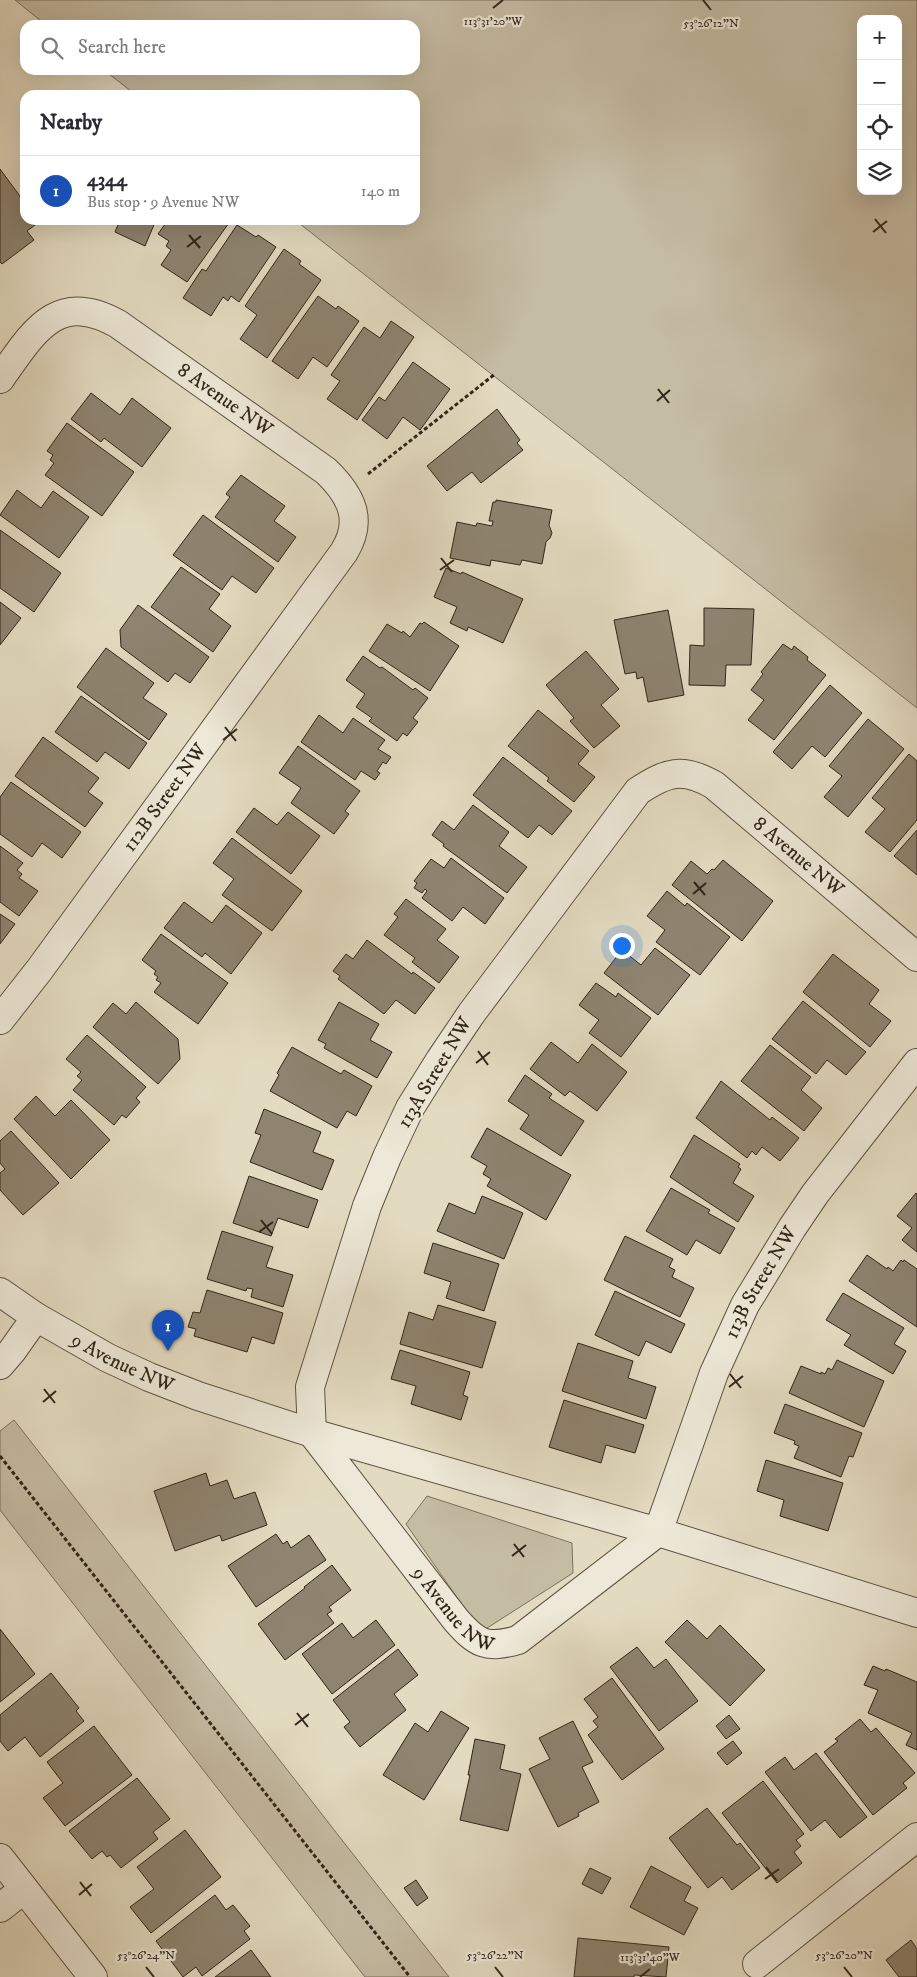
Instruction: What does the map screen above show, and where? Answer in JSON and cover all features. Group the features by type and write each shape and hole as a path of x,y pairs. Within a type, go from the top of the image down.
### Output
{"street":[{"name":"8 Avenue NW","path":"0,379 32,336 43,325 70,311 90,311 103,315 326,471 344,493 350,504 355,522"},
{"name":"112B Street NW","path":"0,1020 40,969 344,552 350,543 355,522"},
{"name":"8 Avenue NW","path":"671,773 686,773 714,785 917,958"},
{"name":"113A Street NW","path":"312,1433 310,1387 367,1206 410,1108 471,1014 638,791 655,780 671,773"},
{"name":"113B Street NW","path":"658,1532 714,1373 745,1305 815,1194 917,1063"},
{"name":"9 Avenue NW","path":"0,1292 36,1317 108,1358 149,1377 198,1396 312,1433 658,1532 917,1613"},
{"path":"0,1365 36,1317"},
{"name":"9 Avenue NW","path":"312,1433 456,1620 469,1635 483,1643 499,1645 518,1640 658,1532"},
{"path":"757,1964 917,1837"},
{"path":"0,1858 93,1977"},
{"path":"0,1908 24,1889"}],"path":[{"path":"344,493 495,374"},
{"path":"0,1456 410,1977"}],"shaded area":[{"path":"15,0 917,0 917,708 301,225 420,225 420,90 130,90 110,75 420,75 420,20 40,20"},
{"path":"14,1420 449,1977 365,1977 0,1510 0,1431"},
{"path":"427,1496 572,1543 573,1573 481,1632 406,1524"}],"building":[{"path":"0,169 20,196 20,225 35,225 27,231 34,240 2,264 0,262"},
{"path":"118,225 154,225 145,246 115,232"},
{"path":"164,225 227,225 187,282 161,265 171,250 166,246 169,241 158,234"},
{"path":"237,225 256,237 258,235 276,247 239,302 231,296 228,301 223,297 211,316 183,298 202,269 206,271"},
{"path":"284,249 301,261 299,264 321,280 267,358 240,339 257,315 245,306"},
{"path":"318,296 336,309 338,306 359,321 327,367 313,357 298,379 272,361"},
{"path":"391,321 414,337 357,420 327,399 340,381 331,375 364,327 380,338"},
{"path":"413,362 450,389 420,430 403,417 387,439 362,420 379,397 385,401"},
{"path":"91,393 120,415 132,398 171,428 142,467 104,438 101,442 71,419"},
{"path":"497,409 520,440 517,443 523,450 481,483 472,472 447,491 427,466"},
{"path":"67,423 134,472 102,516 45,475 54,463 50,460 53,455 47,451"},
{"path":"241,475 285,506 274,521 296,537 278,562 215,517 230,497 226,494"},
{"path":"17,490 41,508 53,491 89,517 59,558 0,515"},
{"path":"496,500 552,510 549,525 552,533 546,542 542,564 522,560 520,565 491,560 490,566 450,558 457,522 476,526 477,523 492,526 493,521 489,521 493,502 496,502"},
{"path":"203,515 274,568 256,593 232,576 222,590 173,555"},
{"path":"0,530 61,573 34,612 0,588"},
{"path":"181,567 220,594 209,609 231,626 213,652 151,607"},
{"path":"446,568 461,574 462,572 523,599 503,643 468,627 467,631 450,623 457,607 434,597"},
{"path":"0,602 21,618 0,645"},
{"path":"138,605 209,657 190,683 175,673 168,682 121,647 120,630"},
{"path":"704,608 754,609 751,665 726,665 725,686 689,685 690,645 704,646"},
{"path":"668,610 684,695 648,702 643,677 637,679 636,672 625,674 614,620"},
{"path":"424,622 459,646 430,691 369,651 387,624 402,633 403,631 410,637 420,623"},
{"path":"783,644 792,650 794,646 808,657 807,660 826,675 774,740 748,720 764,700 751,690 763,674 761,672"},
{"path":"106,648 154,683 143,698 167,714 149,740 77,687"},
{"path":"586,651 619,689 601,705 620,726 594,748 570,721 574,718 546,685"},
{"path":"363,656 428,698 413,718 418,722 407,736 403,733 397,741 369,721 372,718 356,707 365,694 346,680"},
{"path":"830,685 862,713 825,757 812,746 792,769 773,752"},
{"path":"81,696 147,743 129,769 105,752 97,762 55,732"},
{"path":"538,710 589,751 578,764 595,777 574,802 547,781 549,778 508,746"},
{"path":"319,715 343,733 353,718 385,740 378,749 391,757 386,764 383,762 377,771 380,773 375,780 361,771 355,780 301,742"},
{"path":"868,719 904,749 848,817 824,797 842,776 829,766"},
{"path":"43,737 99,778 88,792 103,803 85,827 15,776"},
{"path":"298,746 360,791 345,811 349,814 334,834 291,803 301,788 279,773"},
{"path":"909,754 917,761 917,820 890,852 865,832 885,809 872,798"},
{"path":"503,757 572,811 552,835 539,825 528,838 473,795"},
{"path":"11,782 81,832 62,858 42,843 32,857 0,834 0,797"},
{"path":"473,805 509,832 499,846 527,867 507,893 443,846 444,844 432,835 442,821 454,830"},
{"path":"254,808 277,825 288,812 320,836 291,874 236,832"},
{"path":"917,830 917,875 894,856"},
{"path":"232,838 302,891 272,931 222,895 234,879 213,863"},
{"path":"0,846 23,863 17,870 22,874 19,878 38,891 19,916 0,902"},
{"path":"451,858 504,898 485,924 463,907 452,921 422,898 427,891 425,889 422,893 414,888 417,883 414,881 431,859 444,868"},
{"path":"723,860 773,901 742,941 672,885 691,861 707,874 712,869 714,870"},
{"path":"667,891 685,906 687,903 730,937 700,975 656,942 665,930 647,916"},
{"path":"406,899 446,929 437,940 459,957 439,983 412,962 415,958 384,935 398,917 394,914"},
{"path":"184,902 212,923 226,905 262,933 231,974 205,953 202,957 164,928"},
{"path":"0,914 15,924 0,944"},
{"path":"161,934 228,983 198,1024 154,992 161,983 156,980 158,977 154,974 156,971 142,960"},
{"path":"367,940 412,974 413,972 435,988 415,1014 396,1000 384,1014 338,979 340,976 333,971 346,954 353,959"},
{"path":"655,948 690,975 658,1015 604,973 622,950 641,965"},
{"path":"833,954 879,990 869,1004 891,1021 870,1047 803,992"},
{"path":"596,983 616,997 618,993 651,1018 621,1057 589,1033 599,1020 579,1005"},
{"path":"803,1001 866,1052 846,1075 827,1060 816,1074 772,1039"},
{"path":"136,1002 178,1039 180,1059 158,1084 93,1027 113,1003 126,1014"},
{"path":"339,1002 379,1024 370,1040 392,1052 377,1078 324,1048 326,1044 318,1040"},
{"path":"87,1035 146,1087 136,1098 140,1102 126,1118 122,1115 114,1125 73,1090 82,1080 77,1076 81,1072 66,1059"},
{"path":"551,1042 578,1063 592,1044 627,1072 597,1111 570,1091 565,1096 530,1069"},
{"path":"770,1045 811,1077 801,1090 822,1108 804,1131 741,1081"},
{"path":"292,1047 341,1074 344,1070 372,1086 356,1116 347,1111 337,1128 270,1091 279,1075 277,1073"},
{"path":"525,1075 552,1094 549,1098 584,1121 561,1156 520,1129 529,1115 508,1101"},
{"path":"721,1081 770,1120 772,1117 799,1138 780,1161 762,1147 756,1155 752,1151 747,1158 696,1118"},
{"path":"36,1096 55,1116 71,1100 110,1140 71,1179 14,1119"},
{"path":"264,1109 321,1132 313,1152 334,1160 322,1190 250,1162 261,1135 255,1133"},
{"path":"487,1128 571,1175 546,1220 487,1186 491,1179 483,1174 487,1166 471,1157"},
{"path":"11,1131 59,1183 23,1215 0,1190 0,1173 5,1169 0,1163 0,1141"},
{"path":"694,1135 740,1164 738,1167 741,1169 733,1183 754,1196 738,1222 670,1177"},
{"path":"249,1176 318,1200 308,1228 278,1218 271,1236 233,1223"},
{"path":"671,1188 710,1210 708,1213 735,1228 720,1254 696,1240 687,1255 646,1231"},
{"path":"916,1193 917,1252 902,1240 912,1228 897,1216"},
{"path":"482,1196 523,1213 504,1259 437,1231 449,1203 475,1214"},
{"path":"222,1231 273,1247 266,1267 293,1275 283,1307 251,1297 253,1289 247,1288 246,1291 207,1279"},
{"path":"625,1236 673,1259 669,1267 675,1270 672,1277 694,1288 680,1317 604,1280"},
{"path":"433,1243 499,1264 484,1311 446,1298 451,1282 424,1273"},
{"path":"867,1255 893,1271 901,1260 917,1269 917,1327 849,1281"},
{"path":"207,1290 283,1313 274,1344 252,1337 247,1352 194,1336 196,1329 188,1327 193,1312 200,1313"},
{"path":"615,1291 685,1324 671,1353 646,1341 639,1356 595,1335"},
{"path":"843,1293 904,1328 894,1344 906,1351 893,1374 844,1345 851,1335 826,1320"},
{"path":"438,1305 496,1322 482,1368 400,1344 409,1312 433,1320"},
{"path":"578,1343 633,1361 628,1378 656,1387 646,1419 562,1391"},
{"path":"400,1350 470,1372 463,1395 468,1397 461,1420 411,1404 416,1386 391,1379"},
{"path":"837,1360 884,1381 864,1427 789,1393 801,1366 825,1374 828,1368 832,1370"},
{"path":"564,1400 644,1425 635,1453 606,1445 601,1463 549,1447"},
{"path":"785,1404 862,1433 853,1457 849,1456 841,1477 794,1458 799,1446 794,1444 795,1441 774,1433"},
{"path":"766,1460 843,1483 828,1531 780,1516 784,1500 757,1491"},
{"path":"206,1473 210,1486 227,1480 234,1499 255,1492 267,1525 222,1541 220,1535 175,1551 154,1491"},
{"path":"276,1534 283,1544 287,1541 291,1548 309,1535 326,1560 256,1607 228,1566"},
{"path":"332,1565 351,1590 329,1607 332,1611 327,1614 334,1623 285,1660 258,1624"},
{"path":"376,1620 395,1645 332,1694 302,1654 342,1623 353,1638"},
{"path":"687,1620 707,1639 720,1625 765,1670 730,1706 665,1642"},
{"path":"0,1629 35,1674 0,1702"},
{"path":"637,1647 654,1668 666,1659 698,1701 659,1731 610,1667"},
{"path":"398,1649 418,1675 394,1694 406,1710 360,1747 344,1727 350,1722 333,1700"},
{"path":"873,1666 885,1671 886,1669 917,1682 917,1750 906,1745 912,1733 868,1713 878,1690 864,1685"},
{"path":"51,1673 79,1708 76,1711 84,1721 40,1757 25,1737 8,1751 0,1741 0,1715"},
{"path":"612,1678 664,1749 622,1780 588,1735 598,1727 593,1721 598,1717 584,1699"},
{"path":"441,1711 469,1728 424,1800 383,1775 415,1723 428,1732"},
{"path":"729,1715 740,1729 726,1739 716,1726"},
{"path":"860,1719 871,1732 876,1728 915,1773 903,1783 907,1788 873,1815 824,1752 838,1741 835,1739"},
{"path":"573,1721 593,1762 582,1767 599,1802 578,1813 579,1816 558,1827 529,1769 550,1759 539,1738"},
{"path":"94,1726 132,1775 65,1826 43,1798 63,1783 47,1762"},
{"path":"475,1739 505,1745 500,1769 521,1774 508,1831 460,1820 470,1775 468,1775"},
{"path":"733,1741 742,1753 727,1765 717,1753"},
{"path":"816,1753 867,1817 840,1838 825,1820 811,1831 765,1772 785,1757 794,1770"},
{"path":"137,1778 170,1819 153,1832 158,1839 121,1868 110,1855 107,1857 102,1851 92,1859 69,1831"},
{"path":"763,1781 804,1834 796,1840 801,1846 794,1852 802,1863 777,1883 722,1813"},
{"path":"707,1808 737,1845 740,1843 760,1868 732,1890 722,1877 708,1888 669,1838"},
{"path":"185,1830 221,1877 151,1933 130,1907 154,1889 137,1867"},
{"path":"651,1866 691,1887 684,1901 698,1908 684,1935 630,1907"},
{"path":"590,1868 611,1878 602,1894 582,1884"},
{"path":"416,1880 428,1898 417,1906 404,1888"},
{"path":"215,1895 226,1910 233,1905 250,1926 244,1931 250,1939 202,1976 196,1967 183,1977 156,1941"},
{"path":"578,1938 669,1947 666,1977 634,1975 634,1977 574,1977"},
{"path":"911,1940 917,1949 917,1977 899,1977 886,1960"},
{"path":"251,1950 271,1977 215,1977"}],"place":[{"name":"4344","path":"168,1351"}]}
